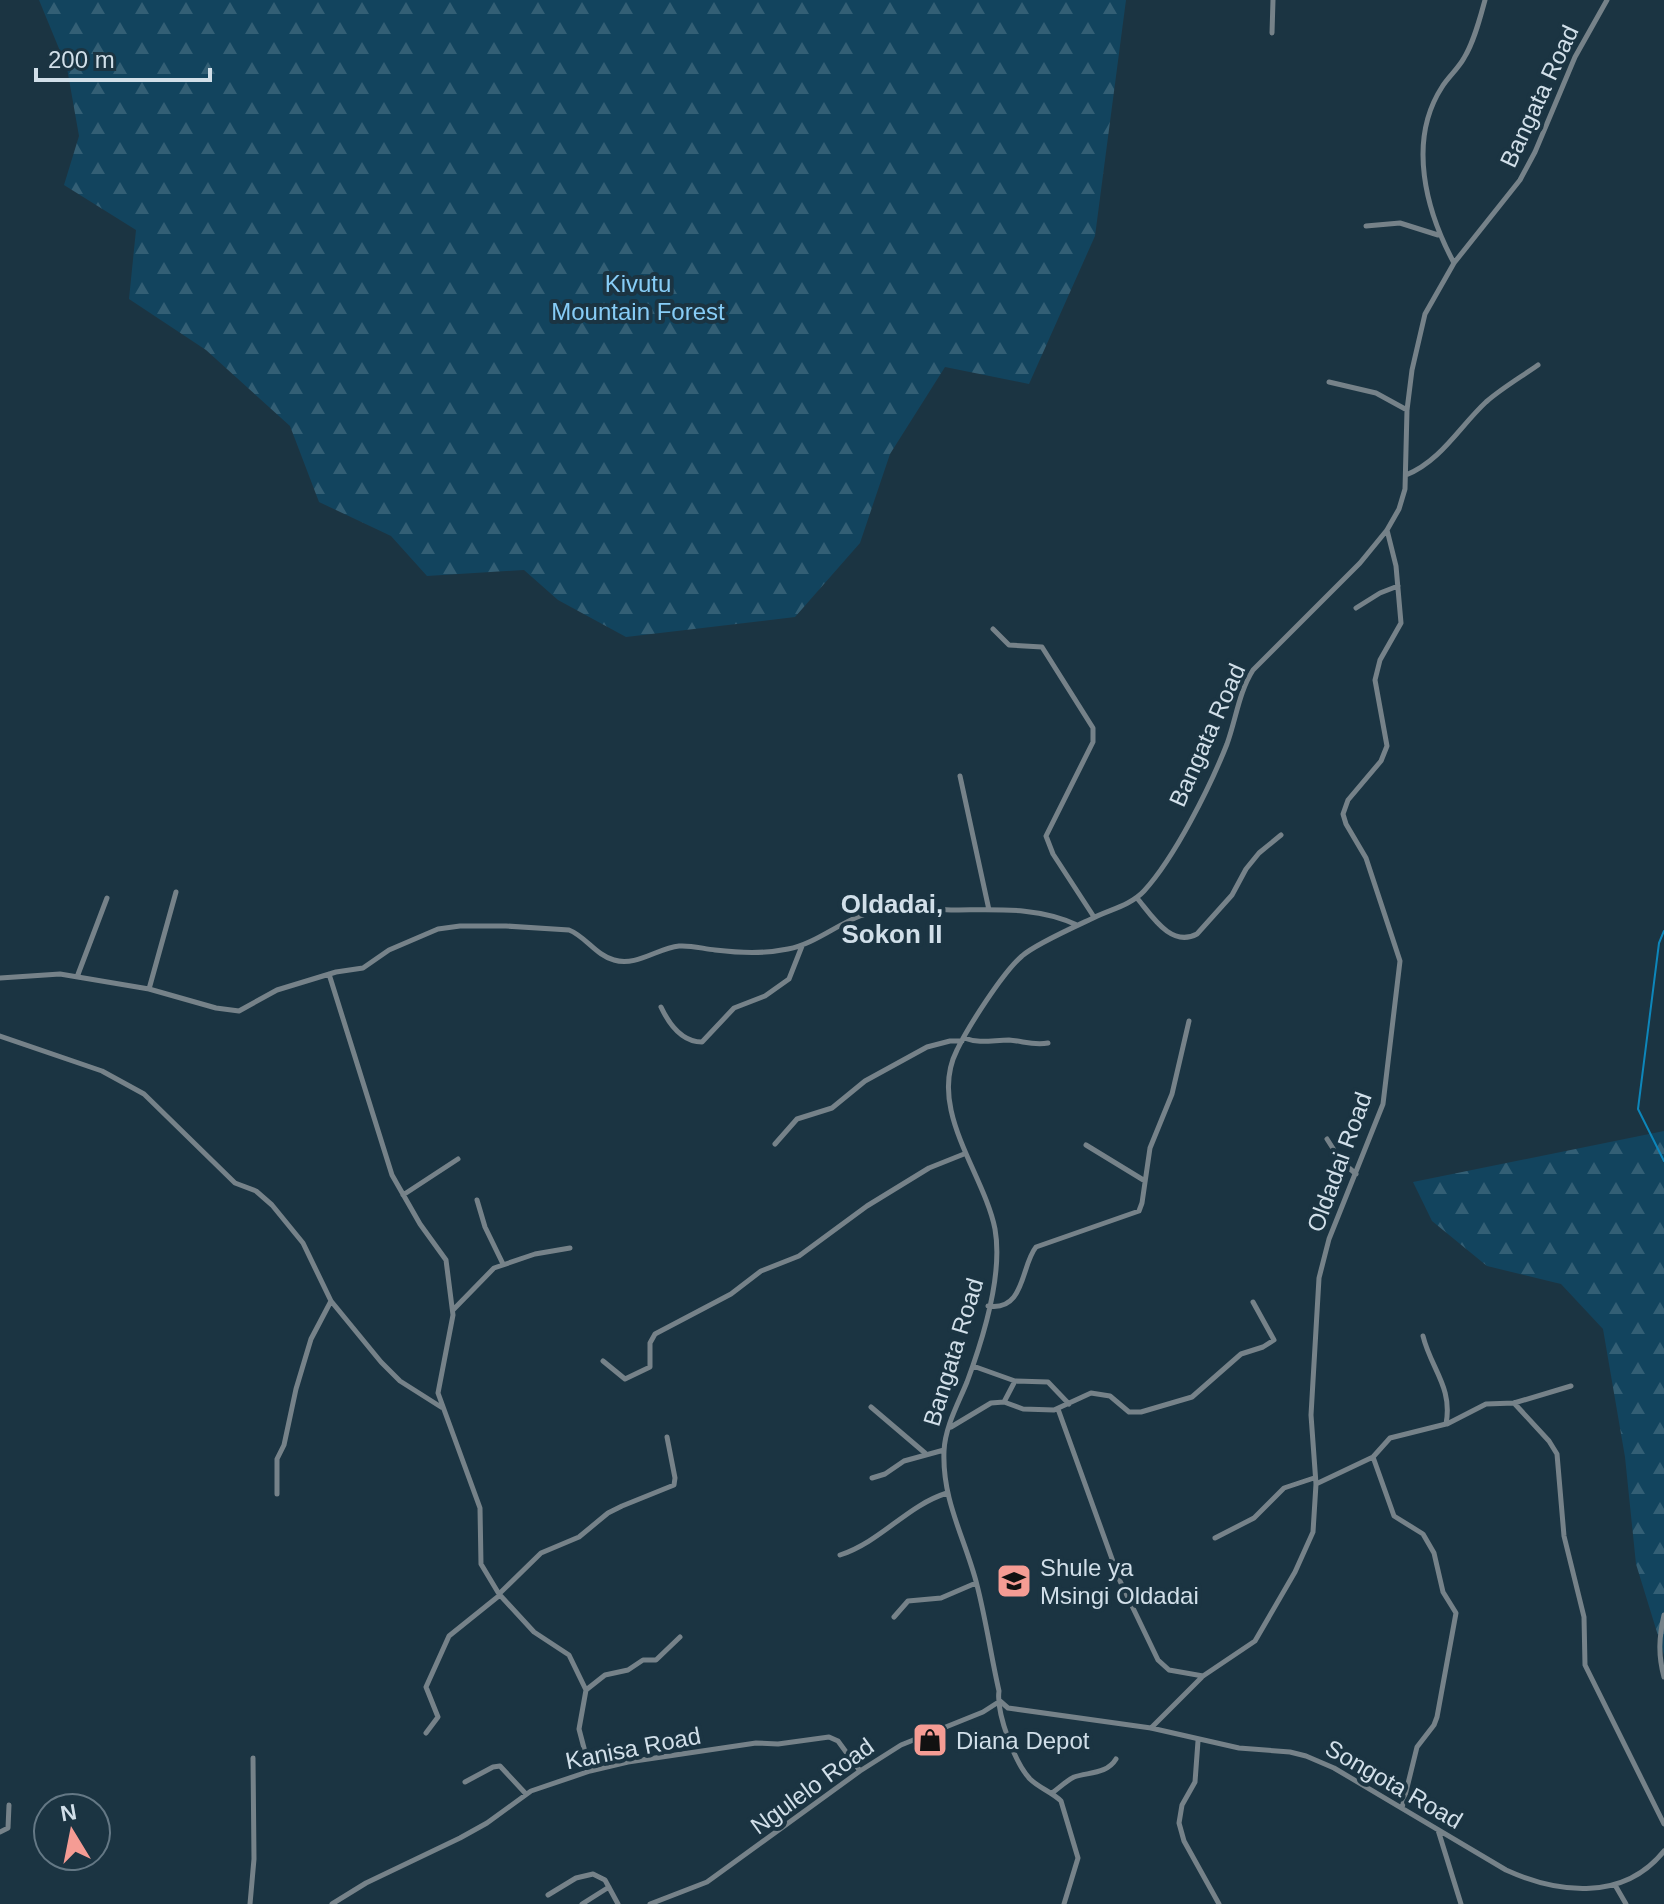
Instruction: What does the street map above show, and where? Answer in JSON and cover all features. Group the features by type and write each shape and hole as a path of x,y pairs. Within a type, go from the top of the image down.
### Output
{"street":[{"path":"1272,33 1273,0"},
{"path":"1454,263 1439,236 1424,174 1427,121 1442,87 1467,52 1485,0"},
{"name":"Bangata Road","path":"1052,1793 1033,1782 1020,1765 998,1699 976,1583 947,1493 944,1450 949,1428 973,1366 996,1271 995,1230 984,1196 964,1154 951,1106 951,1065 963,1040 1019,958 1078,925 1137,898 1149,885 1173,849 1210,780 1227,743 1243,688 1253,670 1360,563 1387,530 1403,500 1407,410 1420,326 1454,263 1520,180 1575,57 1607,0"},
{"path":"1366,226 1400,223 1439,236"},
{"path":"1406,475 1419,469 1440,451 1486,403 1538,365"},
{"path":"1329,382 1376,393 1407,410"},
{"name":"Oldadai Road","path":"1151,1728 1203,1676 1255,1641 1275,1610 1313,1532 1315,1481 1311,1415 1319,1278 1329,1239 1383,1104 1400,961 1366,858 1343,814 1348,800 1377,768 1385,753 1386,732 1375,680 1380,660 1401,623 1395,555 1387,530"},
{"path":"1356,608 1398,586"},
{"path":"993,629 1009,645 1042,647 1093,728 1093,742 1046,836 1053,854 1094,917"},
{"path":"960,776 989,910"},
{"path":"1137,898 1170,934 1190,938 1232,895 1259,853 1281,835"},
{"path":"149,989 176,892"},
{"path":"77,977 107,898"},
{"path":"0,978 46,973 77,977 149,989 216,1008 239,1011 277,990 329,974 363,968 389,950 416,937 438,929 460,926 569,930 608,958 619,961 633,960 676,946 756,953 802,945 860,916 892,907 1046,914 1078,925"},
{"path":"661,1007 671,1026 690,1041 702,1042 734,1008 765,996 789,979 802,945"},
{"path":"329,974 390,1169 420,1224 444,1257 453,1311 438,1385 442,1407 454,1432 480,1508 481,1564 500,1594 537,1635 566,1652 586,1690 579,1729 590,1771"},
{"path":"988,1306 1000,1305 1018,1292 1036,1247 1139,1211 1153,1139 1172,1094 1189,1021"},
{"path":"0,1036 102,1071 144,1094 231,1180 256,1191 292,1226 331,1301 400,1381 442,1407"},
{"path":"775,1144 797,1119 832,1108 865,1081 927,1047 963,1040 1009,1040 1035,1045 1048,1043"},
{"path":"1327,1139 1341,1161 1356,1174"},
{"path":"1086,1145 1145,1181"},
{"path":"603,1361 623,1379 645,1371 650,1367 650,1343 655,1334 731,1294 761,1271 799,1256 867,1206 929,1168 964,1154"},
{"path":"403,1195 458,1159"},
{"path":"477,1200 485,1227 503,1264"},
{"path":"453,1311 487,1274 503,1264 570,1248"},
{"path":"277,1494 277,1459 284,1445 296,1389 311,1339 331,1301"},
{"path":"949,1428 984,1406 1004,1402 1023,1409 1058,1409 1094,1393 1110,1396 1122,1408 1135,1412 1192,1397 1241,1354 1274,1340 1253,1302"},
{"path":"1423,1336 1428,1356 1443,1382 1446,1424"},
{"path":"973,1366 1015,1381 1048,1382 1069,1404"},
{"path":"1004,1402 1015,1381"},
{"path":"1215,1538 1254,1518 1284,1488 1315,1481 1373,1457 1390,1438 1446,1424 1486,1404 1514,1403 1571,1386"},
{"path":"1514,1403 1557,1454 1564,1536 1584,1617 1585,1665 1664,1824"},
{"path":"871,1407 925,1454"},
{"path":"1058,1409 1120,1581 1158,1660 1169,1670 1203,1676"},
{"path":"426,1733 438,1717 426,1687 453,1632 500,1594 541,1553 579,1537 608,1513 674,1485 667,1437"},
{"path":"872,1478 925,1454 944,1450"},
{"path":"1373,1457 1394,1516 1420,1530 1430,1545 1443,1592 1456,1613 1437,1717 1417,1747 1402,1808"},
{"path":"840,1555 875,1540 883,1530 910,1515 921,1502 947,1493"},
{"path":"894,1617 908,1601 941,1598 976,1583"},
{"path":"1664,1615 1659,1638 1664,1677"},
{"path":"586,1690 605,1675 628,1670 643,1660 656,1660 680,1637"},
{"name":"Songota Road","path":"998,1699 1002,1706 1008,1708 1151,1728 1198,1741 1306,1756 1334,1768 1506,1870 1533,1882 1569,1889 1615,1885 1648,1867 1664,1854"},
{"name":"Ngulelo Road","path":"650,1904 707,1882 860,1771 901,1745 983,1712 998,1699"},
{"name":"Kanisa Road","path":"332,1904 366,1883 487,1823 526,1794 590,1771 628,1762 756,1743 778,1744 829,1737 838,1741 860,1771"},
{"path":"1198,1741 1195,1782 1182,1805 1179,1823 1184,1841 1219,1904"},
{"path":"250,1904 254,1859 253,1758"},
{"path":"1064,1904 1077,1867 1078,1852 1065,1820 1063,1805 1052,1793 1071,1778 1103,1770 1116,1759"},
{"path":"465,1782 500,1766 526,1794"},
{"path":"0,1832 8,1828 9,1805"},
{"path":"1438,1830 1461,1904"},
{"path":"548,1895 587,1875 602,1877 618,1904"},
{"path":"1615,1885 1626,1904"},
{"path":"582,1904 609,1887"}],"green space":[{"name":"Kivutu Mountain Forest","path":"39,0 1126,0 1095,236 1029,384 945,367 890,454 860,543 795,617 626,637 558,600 524,570 427,576 391,536 319,502 290,426 206,350 129,299 136,230 64,185 79,136 67,68"},
{"path":"1664,1131 1664,1655 1636,1564 1625,1457 1603,1329 1561,1284 1487,1266 1432,1221 1413,1182"}],"waterway":[{"path":"1664,931 1659,943 1638,1109 1664,1161"}],"place":[{"name":"Shule ya Msingi Oldadai","path":"1014,1581"},
{"name":"Diana Depot","path":"930,1740"}],"district":[{"name":"Oldadai, Sokon II","path":"892,919"}]}
